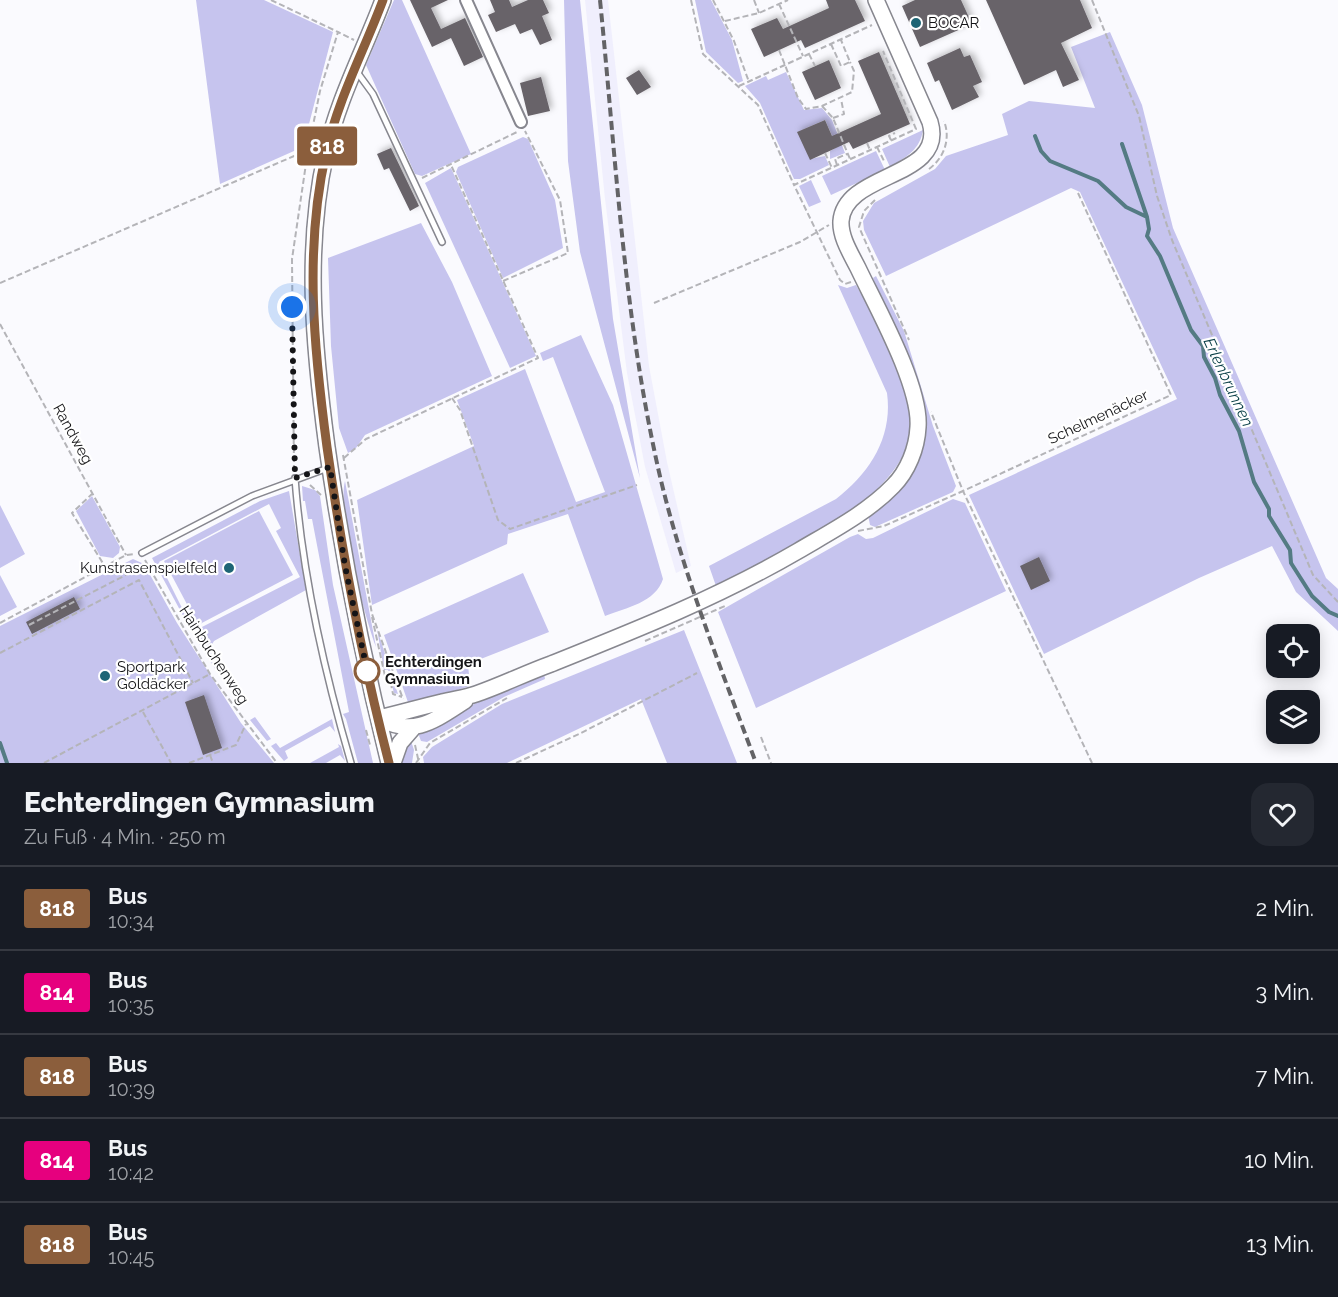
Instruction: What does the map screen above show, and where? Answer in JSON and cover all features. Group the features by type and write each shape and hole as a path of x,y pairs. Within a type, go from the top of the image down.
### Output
{"main road":[{"path":"383,0 337,113 326,153 314,252 318,374 330,467 352,599 391,763"},
{"path":"379,718 474,695 604,644 704,601 807,545 877,501 895,484 909,464 918,425 915,403 902,364 848,248 840,223 848,203 862,190 920,159 932,144 933,135 930,122 876,0"},
{"path":"391,763 400,743 474,695"},
{"path":"379,718 413,733"}],"street":[{"path":"466,0 521,122"}],"lane":[{"path":"354,68 373,94 442,242"},
{"path":"142,553 252,496 295,478 330,467"},
{"path":"295,478 297,513 324,658 351,763"}],"path":[{"path":"271,0 364,45"},
{"path":"654,303 800,242 817,230 758,105 703,54 691,0"},
{"path":"713,0 725,21 749,82"},
{"path":"754,0 759,13"},
{"path":"725,21 759,13 788,0"},
{"path":"1092,0 1139,116 1157,196 1172,240 1313,575 1338,602"},
{"path":"779,4 804,57"},
{"path":"739,86 872,25"},
{"path":"295,478 292,259 308,150 320,91 338,32"},
{"path":"779,50 798,98 806,109 841,99 852,92 854,71 841,39"},
{"path":"831,44 841,66 850,62"},
{"path":"794,185 916,129 881,46"},
{"path":"809,54 815,66"},
{"path":"833,118 844,114 841,99"},
{"path":"822,106 833,118 850,159"},
{"path":"423,177 511,137 520,128 528,133 560,200 568,253 503,281"},
{"path":"891,140 889,136 895,132 897,138"},
{"path":"867,143 870,150"},
{"path":"877,147 891,175"},
{"path":"0,283 308,150"},
{"path":"825,153 832,168"},
{"path":"837,165 835,159 847,154"},
{"path":"343,459 366,439 538,358 451,165"},
{"name":"Schelmenäcker","path":"963,491 1170,395 1078,193"},
{"path":"859,227 911,347"},
{"name":"Randweg","path":"0,324 126,555 105,566"},
{"path":"452,398 460,410 498,520 503,526 510,529 637,485"},
{"path":"929,406 963,491 1092,763"},
{"path":"341,448 372,614 387,685 391,684 393,694 402,698 372,614"},
{"path":"851,533 884,526 963,491"},
{"path":"0,622 105,566 72,513 93,493"},
{"name":"Hainbuchenweg","path":"142,553 210,674 277,763"},
{"path":"29,626 147,564"},
{"path":"134,571 193,683"},
{"path":"0,653 139,580"},
{"path":"635,645 693,622 733,601"},
{"path":"516,763 698,673"},
{"path":"44,763 210,674"},
{"path":"418,762 430,743 511,695"},
{"path":"143,711 171,763"},
{"path":"189,763 236,744 246,724"},
{"path":"413,733 418,762"},
{"path":"761,737 771,763"},
{"path":"210,755 213,763"}],"shaded area":[{"path":"196,0 264,0 333,32 303,147 220,184"},
{"path":"394,0 402,0 471,154 422,176 415,174 366,65"},
{"path":"564,0 580,0 613,319 640,478 580,252 568,161"},
{"path":"585,0 608,0 649,366 667,462 691,566 676,573 645,467 627,373 605,199"},
{"path":"695,0 711,0 732,40 743,81 738,83 706,52"},
{"path":"1110,32 1142,105 1173,228 1326,578 1338,589 1338,631 1296,592 1272,546 1199,578 1044,654 969,495 1177,399 1080,192 1071,188 886,276 864,230 863,221 874,203 935,169 946,156 1008,135 1002,114 1029,101 1095,108 1071,47"},
{"path":"786,72 804,110 822,108 832,120 845,153 830,159 830,151 837,147 825,120 798,132 810,159 825,156 829,165 800,179 794,179 760,103 745,86 766,76 768,80"},
{"path":"923,130 915,148 890,167 882,149"},
{"path":"523,137 528,139 555,200 563,248 503,278 456,172 458,167"},
{"path":"876,151 885,170 831,195 822,176"},
{"path":"451,168 536,356 510,368 425,183"},
{"path":"811,180 821,202 809,207 799,186"},
{"path":"421,223 452,282 492,376 365,435 356,448 348,453 339,428 331,346 328,258"},
{"path":"876,276 904,331 933,426 956,486 953,492 875,527 870,525 868,515 921,447 873,278"},
{"path":"838,285 847,288 856,285 884,335 901,374 911,412 911,429 903,456 886,480 862,503 833,524 771,559 716,586 709,566 836,499 869,466 882,439 888,409 887,393"},
{"path":"581,335 613,405 663,579 659,587 647,599 605,616 568,514 508,534 507,544 372,605 357,500 474,446 457,400 525,369 576,502 605,492 553,357 543,361 540,353"},
{"path":"345,481 376,647 365,612 348,538"},
{"path":"302,486 315,490 320,496 333,585 373,763 358,763 343,714 349,712 312,519 308,519"},
{"path":"289,491 306,590 214,641 209,650 220,667 215,669 194,635 201,631 200,628 300,577 276,531 281,528 269,504 159,562 189,622 188,625 152,558 260,501"},
{"path":"92,496 120,547 119,553 113,558 100,556 76,511"},
{"path":"953,499 965,503 1006,591 756,708 718,612 850,537 858,534 866,539 873,538"},
{"path":"0,505 25,554 0,568"},
{"name":"Kunstrasenspielfeld","path":"259,511 293,575 198,625 164,561"},
{"name":"Sportpark Goldäcker","path":"133,559 144,564 177,623 241,723 274,763 0,763 0,626"},
{"path":"523,573 549,632 468,664 470,686 409,705 384,635"},
{"path":"0,575 17,607 0,616"},
{"path":"377,629 398,694 394,693 388,670 384,670"},
{"path":"684,630 737,763 667,763 641,699 507,763 424,763 423,757 432,747 502,704"},
{"path":"544,673 545,679 504,697 427,742 421,741 418,733 482,700"},
{"path":"255,717 271,739 267,741 250,720"},
{"path":"332,719 335,732 330,726 285,751 288,758 284,761 271,746 276,743 280,748"},
{"path":"410,738 414,750 412,763 398,763"},
{"path":"338,744 341,746 345,761 340,755 326,763 310,763 339,747"}],"building":[{"path":"410,0 448,0 431,8 441,29 465,18 483,57 464,66 451,38 432,47"},
{"path":"490,0 509,0 512,7 528,0 543,0 549,13 542,16 552,40 540,45 532,29 520,34 515,24 496,32 488,15 495,12"},
{"path":"826,0 855,0 865,21 805,48 801,40 764,57 751,29 777,18 783,29 829,8"},
{"path":"915,0 961,0 972,24 920,47 902,6"},
{"path":"986,0 1080,0 1092,28 1061,43 1079,80 1063,87 1056,70 1024,85"},
{"path":"960,48 964,57 970,55 982,82 973,86 979,97 952,110 939,80 935,82 927,63"},
{"path":"879,52 910,124 853,149 849,142 810,160 797,132 825,120 832,136 881,114 858,61"},
{"path":"829,60 841,88 815,100 802,72"},
{"path":"639,70 651,87 637,95 626,78"},
{"path":"541,77 550,111 528,116 520,83"},
{"path":"391,148 419,206 410,211 389,168 384,170 377,154"},
{"path":"1039,557 1050,581 1031,590 1020,566"},
{"path":"74,597 80,609 32,634 26,622"},
{"path":"204,695 222,748 203,755 185,702"}],"waterway":[{"path":"1035,136 1041,151 1050,161 1098,181 1126,207 1147,217"},
{"name":"Erlenbrunnen","path":"1122,144 1147,217 1149,229 1147,236 1160,256 1191,330 1203,346 1204,357 1239,431 1254,482 1269,509 1269,516 1290,550 1291,563 1312,596 1329,612 1338,616"},
{"path":"0,743 7,763"}],"railway":[{"path":"600,0 627,282 643,394 654,449 686,569 756,763"}],"bus line":[{"name":"818","path":"383,0 345,91 326,153 318,202 313,286 322,410 345,566 389,763"}],"place":[{"name":"BOCAR","path":"916,23"},
{"name":"Kunstrasenspielfeld","path":"229,568"},
{"name":"Echterdingen Gymnasium","path":"367,671"},
{"name":"Sportpark Goldäcker","path":"105,676"}],"route":[{"path":"292,307 295,478 330,467 345,566 368,675 367,671"}]}
